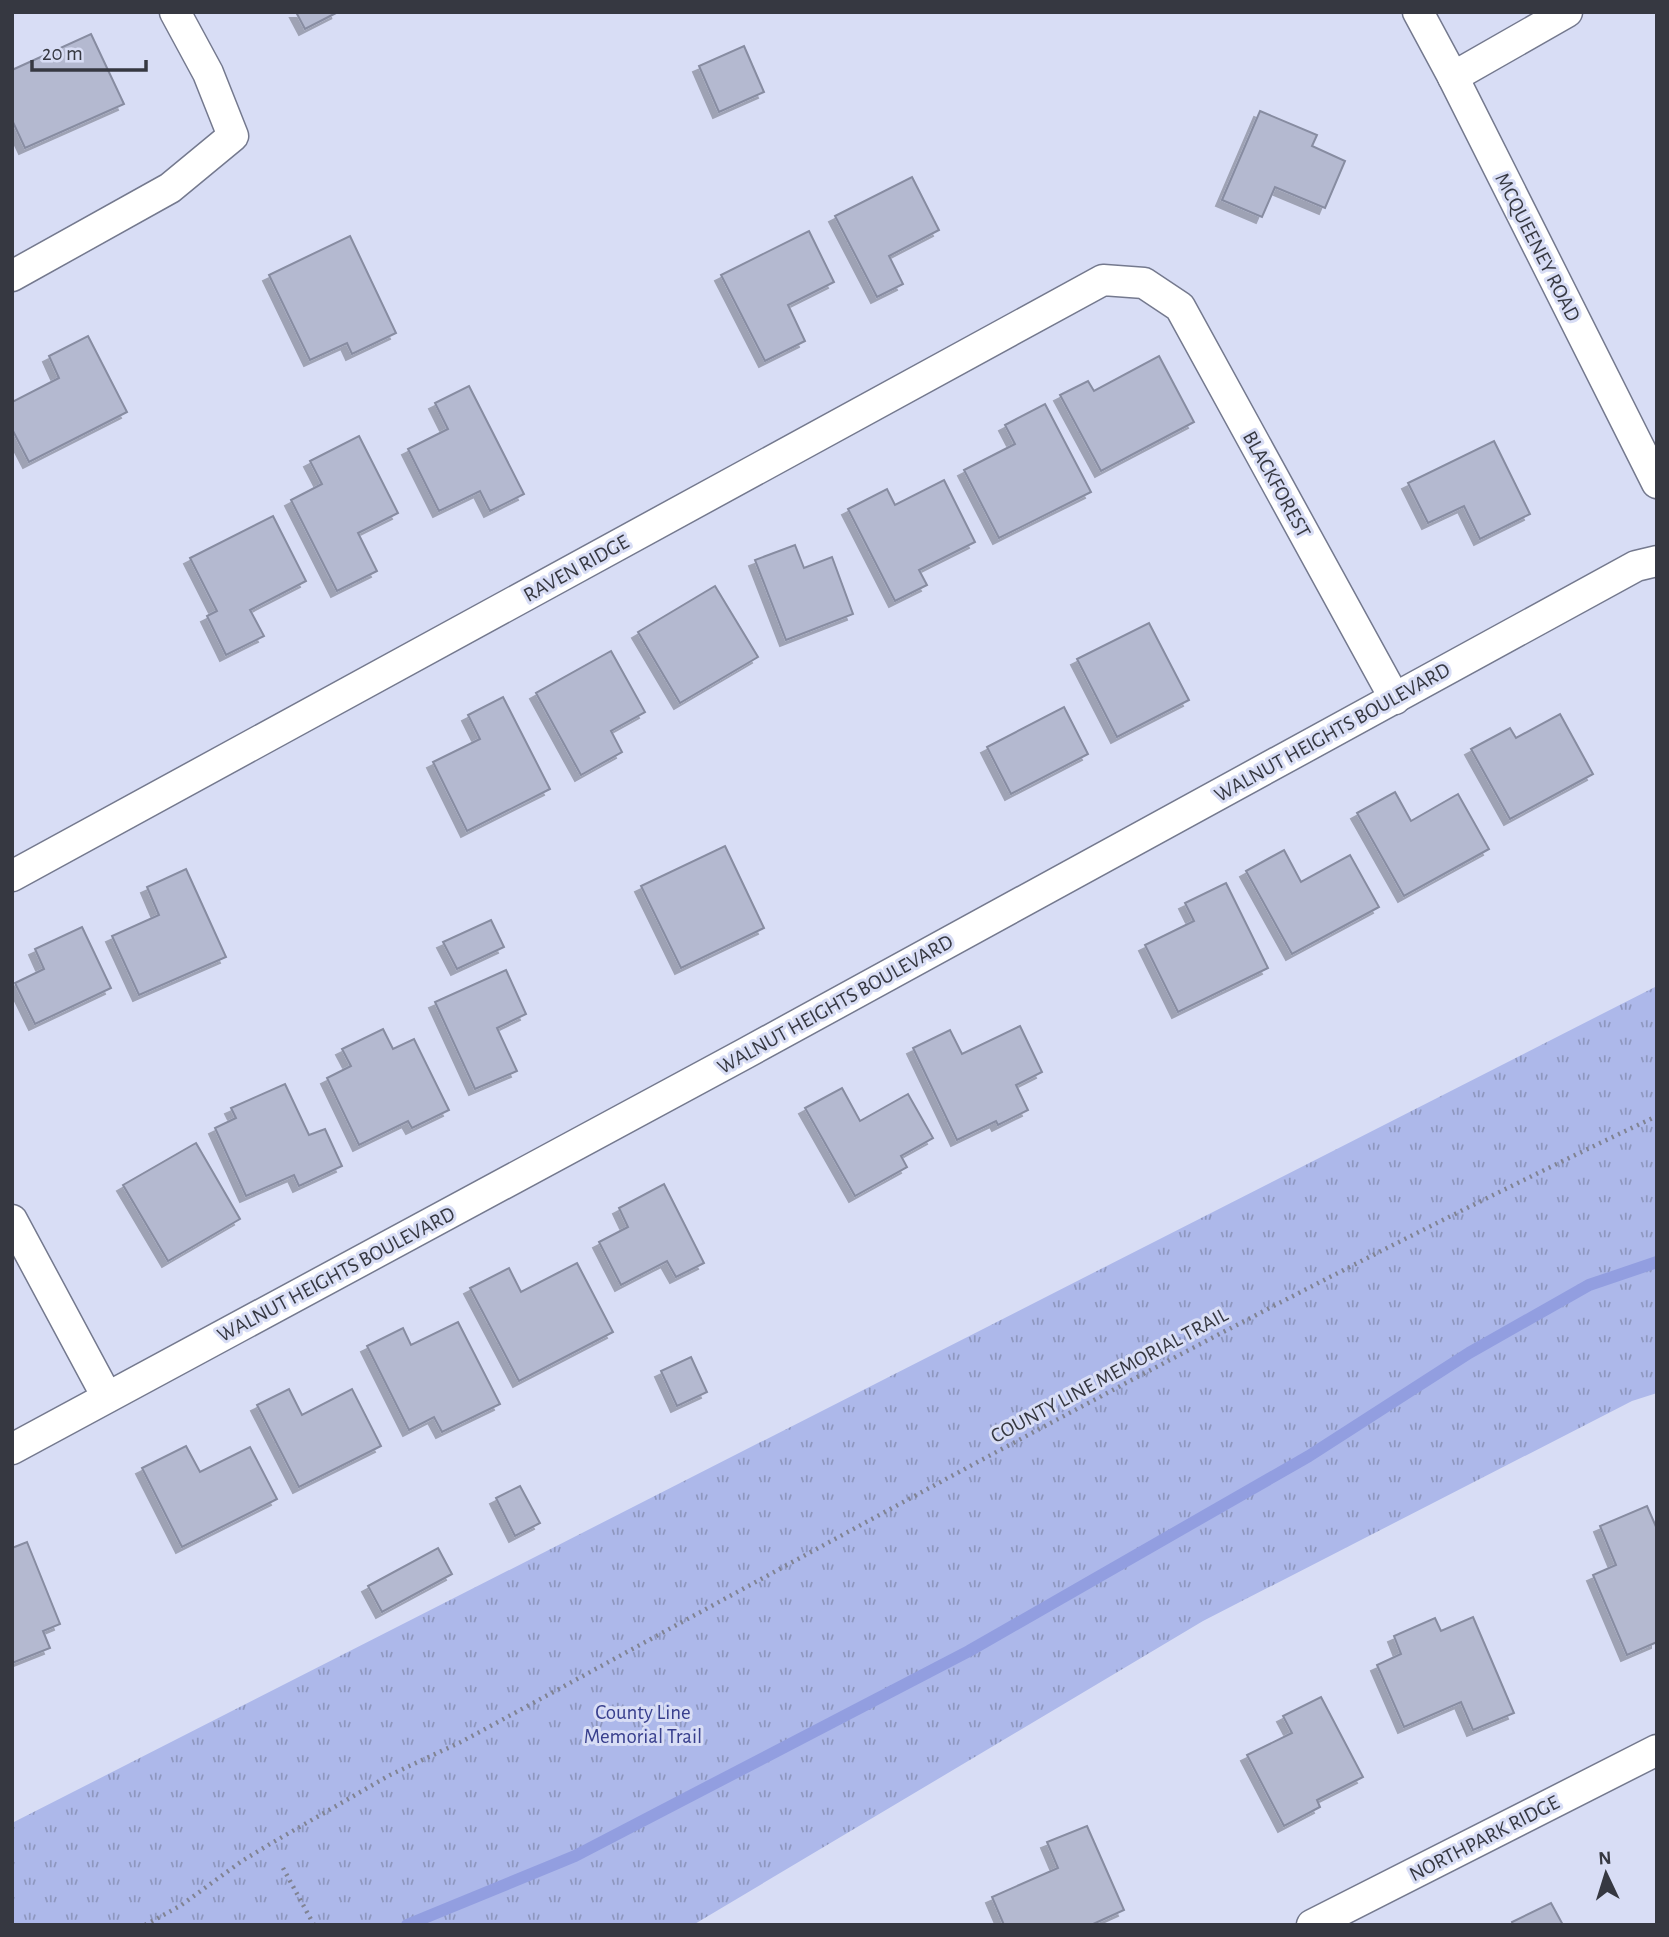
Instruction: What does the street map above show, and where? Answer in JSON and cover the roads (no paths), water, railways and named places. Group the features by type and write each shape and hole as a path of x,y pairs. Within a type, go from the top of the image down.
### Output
{"street":[{"path":"12,276 170,188 233,136 208,73 174,12"},
{"name":"MCQUEENEY ROAD","path":"1418,12 1656,481"},
{"path":"1453,77 1567,12"},
{"name":"RAVEN RIDGE","path":"12,876 1104,280 1144,283"},
{"name":"BLACKFOREST","path":"1144,283 1180,307 1395,699"},
{"name":"WALNUT HEIGHTS BOULEVARD","path":"12,1449 758,1046 1636,566 1657,561"},
{"path":"12,1220 107,1397"},
{"name":"NORTHPARK RIDGE","path":"1312,1925 1657,1750"}],"waterway":[{"path":"407,1925 575,1856 969,1651 1309,1456 1469,1353 1589,1285 1657,1262"}],"park label":[{"name":"County Line Memorial Trail","path":"643,1724"}]}
